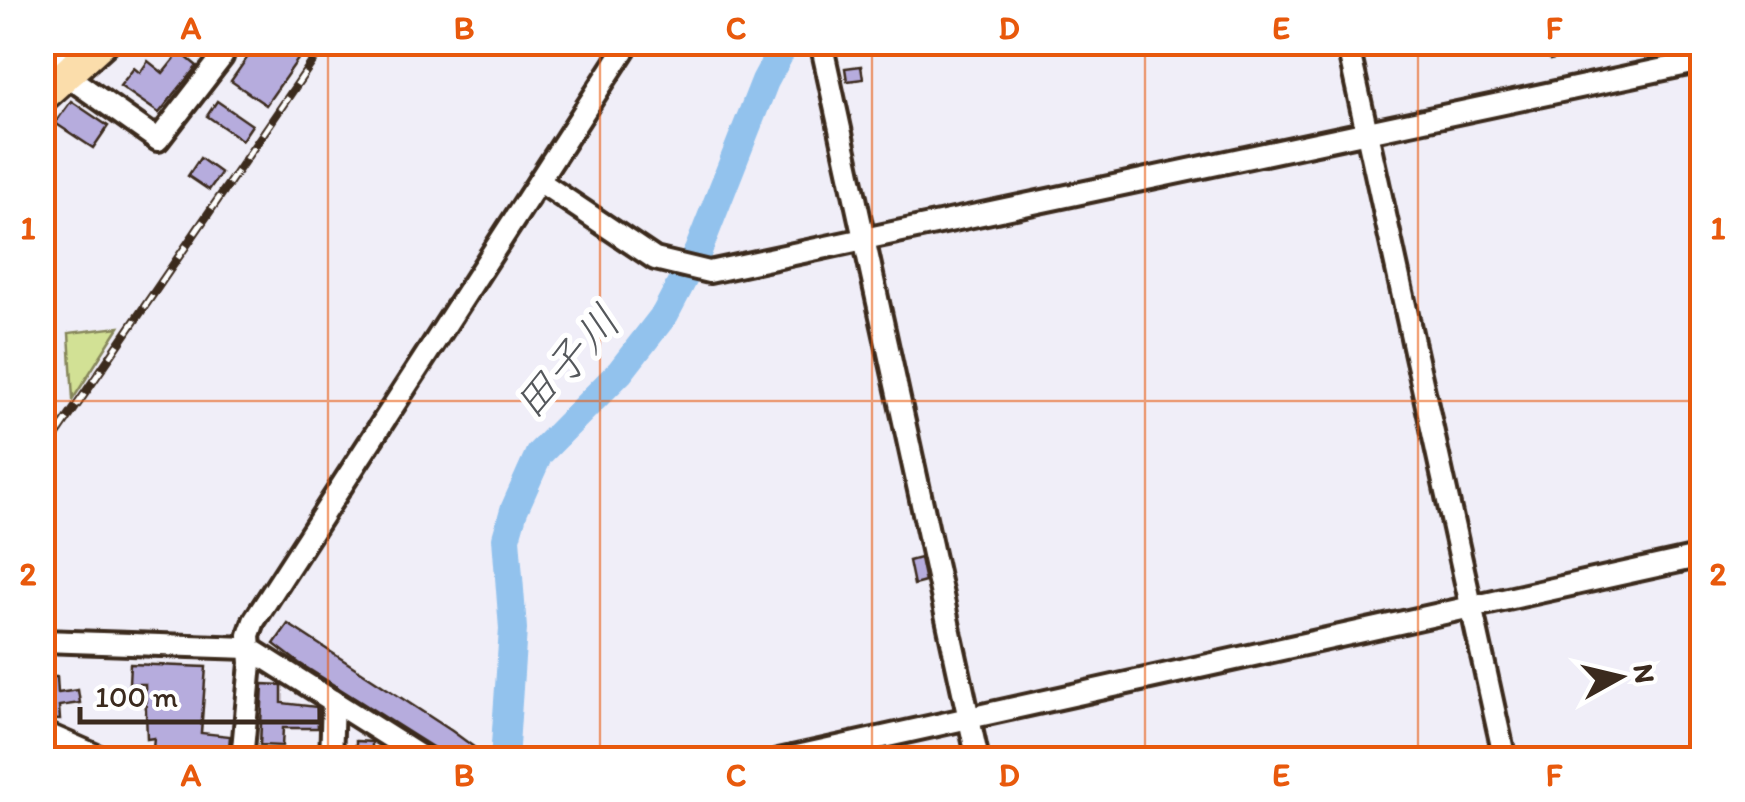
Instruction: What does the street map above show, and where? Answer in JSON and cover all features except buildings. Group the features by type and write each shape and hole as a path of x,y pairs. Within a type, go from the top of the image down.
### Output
{"main road":[{"path":"42,96 102,42"}],"street":[{"path":"68,42 61,65 66,75 158,140 222,57 222,42"},
{"path":"242,760 254,622 628,42"},
{"path":"821,42 978,760"},
{"path":"1347,42 1504,760"},
{"path":"539,181 668,265 704,271 864,242 1702,61"},
{"path":"779,760 1702,556"},
{"path":"42,641 249,648 426,760"},
{"path":"331,760 332,701"},
{"path":"42,736 97,760"}],"green space":[{"path":"119,327 73,399 69,333"}],"waterway":[{"name":"田子川","path":"504,760 513,629 506,538 514,510 539,454 620,372 665,314 698,251 765,81 786,42"}],"railway":[{"path":"42,456 326,42"}]}
